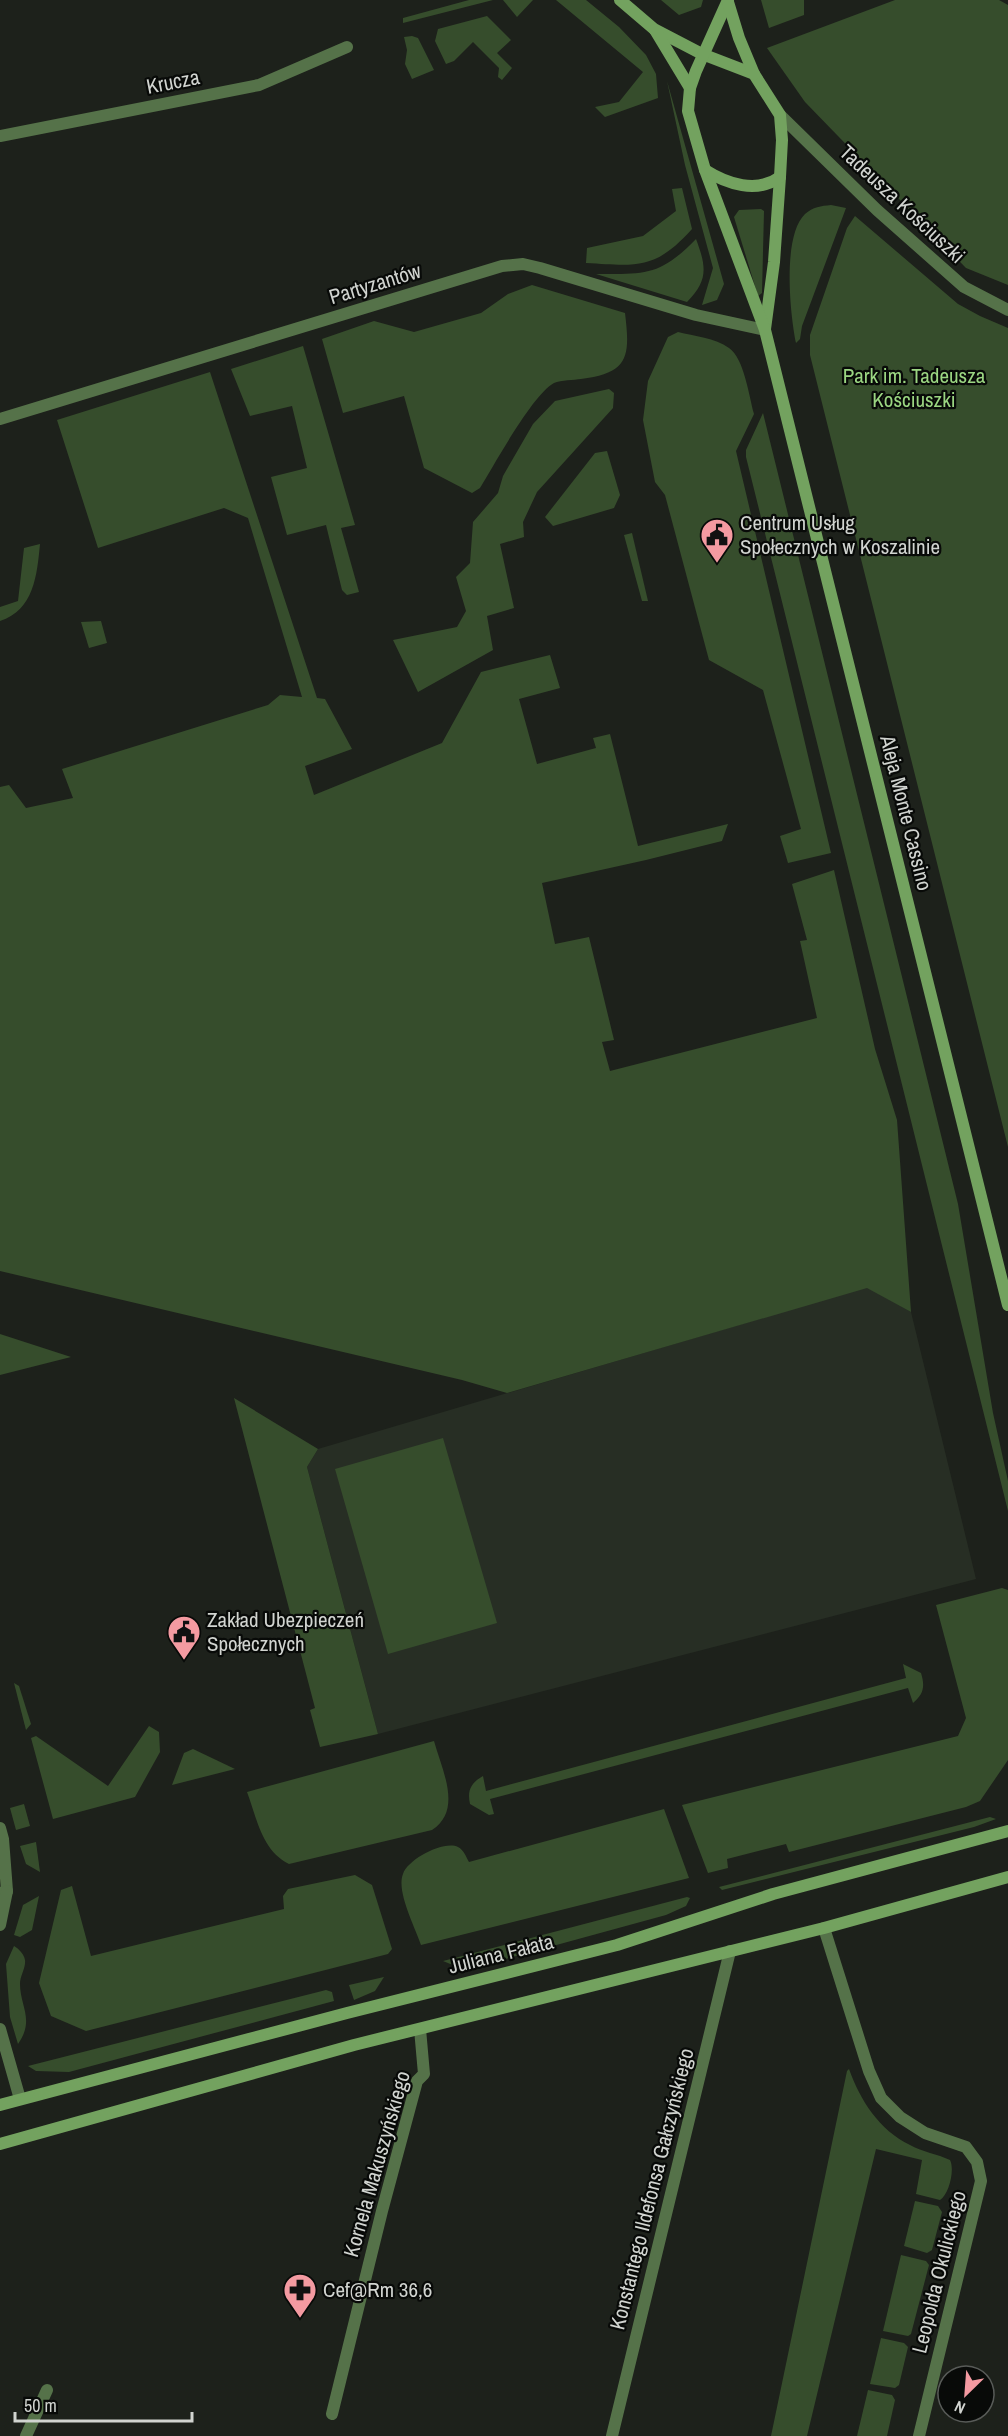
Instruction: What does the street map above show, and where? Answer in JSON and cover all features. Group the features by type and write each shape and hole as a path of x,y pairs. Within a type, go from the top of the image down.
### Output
{"street":[{"path":"620,0 654,28 702,54 754,74"},
{"path":"728,1 739,38 754,74 780,115 782,140 780,177 767,184 742,186 722,180 705,170 688,111 690,88 702,54 728,1"},
{"path":"654,28 690,88"},
{"name":"Krucza","path":"0,136 259,85 347,47"},
{"name":"Tadeusza Kościuszki","path":"780,115 877,210 964,287 1008,310"},
{"name":"Aleja Monte Cassino","path":"705,170 765,330 1008,1305"},
{"name":"Aleja Monte Cassino","path":"765,330 774,262 780,177"},
{"name":"Partyzantów","path":"0,419 502,266 523,264 540,268 696,315 765,330"},
{"path":"0,1828 3,1839 4,1892 0,1925"},
{"name":"Juliana Fałata","path":"0,2105 346,2013 616,1945 774,1894 1008,1831"},
{"path":"0,2144 354,2045 824,1928 1008,1877"},
{"name":"Leopolda Okulickiego","path":"824,1928 869,2071 881,2098 900,2116 925,2133 966,2147 977,2163 981,2181 919,2436"},
{"name":"Konstantego Ildefonsa Gałczyńskiego","path":"612,2436 730,1951"},
{"path":"0,2029 20,2099"},
{"name":"Kornela Makuszyńskiego","path":"332,2414 417,2081 424,2074 420,2029"},
{"path":"26,2436 47,2390"}],"shaded area":[{"path":"867,1287 911,1312 976,1579 378,1734 307,1467 318,1449"}],"green space":[{"path":"469,0 493,0 403,23 403,18"},
{"path":"503,0 533,0 517,17"},
{"path":"556,0 586,0 619,27 646,55 656,74 658,98 605,117 595,107 619,102 643,72"},
{"path":"661,0 703,0 701,7 679,15"},
{"path":"761,0 804,0 804,15 769,28"},
{"path":"895,0 999,0 1008,5 1008,285 966,268 805,102 767,48"},
{"path":"487,16 511,40 497,53 512,68 502,80 498,77 499,68 473,42 454,61 446,64 435,41 438,29"},
{"path":"404,37 418,38 434,70 412,79 405,64 407,50"},
{"path":"667,81 724,284 717,300 702,305 713,268 685,165"},
{"path":"682,188 692,229 667,252 656,259 633,264 586,263 587,248 643,236 676,211 672,189"},
{"path":"831,205 846,208 802,326 800,339 796,343 790,295 790,257 793,239 805,214 817,207"},
{"path":"761,209 764,211 762,293 758,296 734,217 739,210"},
{"name":"Park im. Tadeusza Kościuszki","path":"855,216 958,304 1008,328 1008,1147 810,355 810,335 847,228"},
{"path":"696,239 704,272 699,287 687,302 596,274 628,274 651,270 672,260"},
{"path":"532,285 625,313 626,351 618,367 609,372 557,382 545,390 514,431 480,488 472,493 424,468 404,396 343,413 322,339 374,321 414,332 481,313 508,294"},
{"path":"678,332 711,340 729,348 739,360 745,378 754,414 736,451 831,853 788,863 780,836 801,829 763,690 709,660 665,495 655,482 643,420 648,381 668,337"},
{"path":"303,346 355,525 341,528 359,592 347,595 342,590 326,525 287,535 271,477 307,468 292,406 250,416 231,369"},
{"path":"210,372 317,698 325,699 352,749 305,766 314,795 442,743 481,672 550,655 560,688 519,699 537,764 596,748 593,738 610,734 638,846 728,824 722,841 542,883 555,944 589,937 614,1040 602,1042 610,1071 817,1018 800,941 807,940 792,884 834,870 875,1049 897,1120 911,1312 867,1288 507,1393 462,1380 0,1271 0,787 9,785 26,808 73,798 62,769 268,705 280,695 302,697 248,518 224,508 98,548 57,420"},
{"path":"609,389 614,393 613,408 537,492 523,522 524,537 500,544 514,608 487,616 493,650 418,692 393,640 457,627 466,611 456,577 470,563 473,522 498,493 503,476 533,424 555,401"},
{"path":"763,413 958,1204 993,1413 1008,1481 1008,1511 746,457 746,450"},
{"path":"607,451 620,495 614,508 553,526 545,517 595,453"},
{"path":"632,533 648,601 642,601 624,535"},
{"path":"40,544 35,579 27,600 11,616 0,621 0,607 18,601 24,548"},
{"path":"101,621 107,643 89,648 81,622"},
{"path":"0,1334 71,1357 0,1375"},
{"path":"234,1398 318,1449 307,1467 378,1734 320,1747 310,1710 315,1708"},
{"path":"443,1438 497,1623 388,1654 335,1469"},
{"path":"1002,1588 1008,1590 1008,1760 980,1801 966,1807 789,1852 786,1844 727,1859 728,1868 708,1873 682,1805 958,1736 966,1718 936,1605"},
{"path":"903,1664 921,1673 923,1686 921,1693 913,1703 908,1688 490,1799 494,1814 489,1815 470,1804 471,1787 483,1776 486,1791 906,1678"},
{"path":"14,1683 19,1686 31,1724 26,1730"},
{"path":"149,1726 159,1732 160,1752 135,1797 53,1819 31,1738 36,1736 108,1786"},
{"path":"434,1741 448,1789 448,1801 447,1812 432,1830 289,1864 272,1851 266,1843 247,1792"},
{"path":"193,1749 235,1769 172,1785 184,1753"},
{"path":"24,1804 30,1826 16,1830 10,1808"},
{"path":"664,1809 689,1878 421,1945 404,1899 402,1881 406,1868 427,1852 444,1846 458,1847 469,1862"},
{"path":"990,1817 996,1819 974,1827 722,1890 719,1887"},
{"path":"36,1842 40,1872 26,1864 20,1846"},
{"path":"355,1875 372,1885 392,1949 388,1954 86,2031 51,2016 39,1983 61,1890 72,1886 91,1956 284,1909 283,1896 288,1889"},
{"path":"39,1896 32,1930 20,1937 14,1935 23,1905"},
{"path":"690,1898 686,1906 666,1915 465,1970 443,1961"},
{"path":"14,1946 25,1960 20,1984 26,2020 23,2035 18,2044 10,2017 6,1964"},
{"path":"384,1977 375,1991 354,2000 349,1985"},
{"path":"326,1990 332,1992 334,2001 69,2072 36,2071 28,2066"},
{"path":"849,2069 865,2103 880,2123 899,2139 950,2160 952,2170 950,2182 946,2193 940,2200 916,2194 922,2160 876,2149 807,2436 771,2436 847,2071"},
{"path":"915,2201 938,2206 942,2212 932,2250 927,2253 904,2246"},
{"path":"901,2255 926,2261 929,2265 911,2334 908,2336 883,2331"},
{"path":"881,2338 904,2343 908,2347 899,2385 895,2388 870,2384"},
{"path":"868,2390 892,2395 895,2400 887,2436 857,2436"}],"place":[{"name":"Centrum Usług Społecznych w Koszalinie","path":"717,564"},
{"name":"Zakład Ubezpieczeń Społecznych","path":"184,1661"},
{"name":"Cef@Rm 36,6","path":"300,2319"}]}
